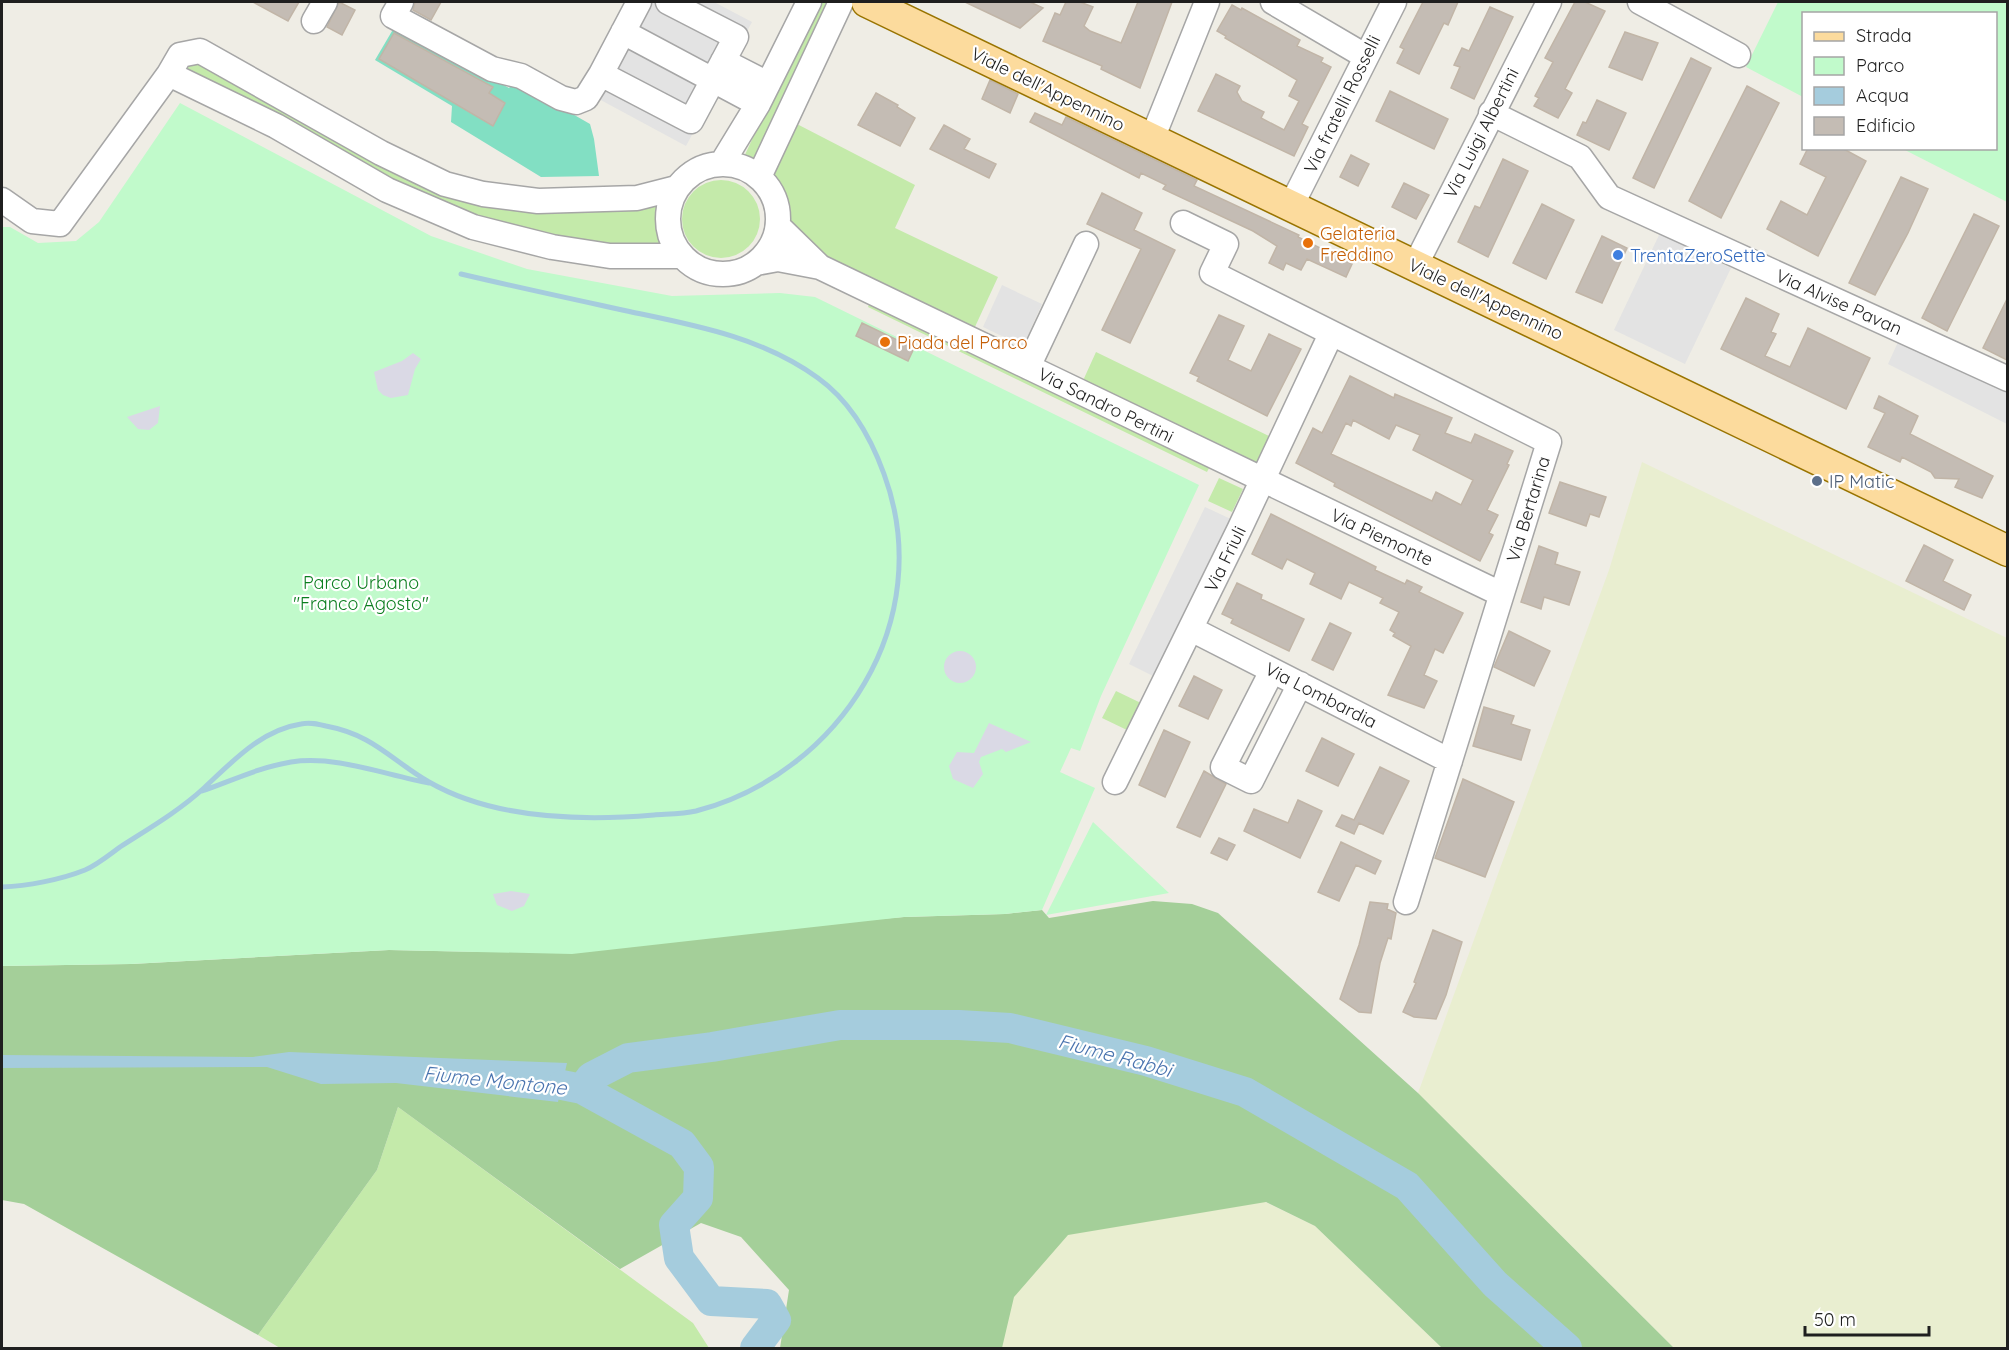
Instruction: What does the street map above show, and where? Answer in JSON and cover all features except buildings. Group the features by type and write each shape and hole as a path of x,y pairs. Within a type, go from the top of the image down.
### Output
{"main road":[{"name":"Viale dell'Appennino","path":"867,2 2007,550"}],"street":[{"path":"402,2 393,16 492,69 521,76 561,98 576,102 586,98 639,2"},
{"path":"601,74 692,122 736,37 668,2"},
{"path":"722,163 763,94 809,2"},
{"path":"759,177 841,2"},
{"path":"1152,139 1207,2"},
{"path":"1273,2 1365,56"},
{"name":"Via fratelli Rosselli","path":"1290,205 1394,2"},
{"name":"Via Luigi Albertini","path":"1415,266 1549,2"},
{"path":"1640,2 1738,55"},
{"path":"623,32 718,71 763,94"},
{"path":"2,200 32,221 60,224 169,74 180,55 200,51 381,153 445,184 483,194 538,201 637,198 676,188"},
{"path":"169,74 276,126 387,190 473,227 552,247 610,256 682,256"},
{"name":"Via Alvise Pavan","path":"1491,113 1581,157 1609,197 2007,379"},
{"path":"722,163 748,169 759,177 774,199 778,226 767,253 742,271 726,274 710,273 694,267 682,256 672,241 668,223 669,205 676,188 689,175 704,166 722,163"},
{"name":"Via Bertarina","path":"1183,223 1226,244 1212,273 1549,442 1406,902"},
{"name":"Via Sandro Pertini","path":"778,226 820,267"},
{"path":"1028,367 1086,244"},
{"name":"Via Sandro Pertini","path":"756,263 778,259 820,267 1263,480"},
{"name":"Via Friuli","path":"1115,782 1263,480 1331,334"},
{"name":"Via Piemonte","path":"1263,480 1501,594"},
{"name":"Via Lombardia","path":"1191,629 1450,761"},
{"path":"1272,671 1224,767 1251,781 1300,684"}],"green space":[{"path":"819,2 827,2 828,8 751,166 746,167 743,159 814,6"},
{"path":"1778,2 2007,2 2007,202 1905,150 1997,150 1997,12 1802,12 1802,96 1746,67"},
{"path":"395,26 509,88 515,81 590,124 599,176 541,177 451,122 452,106 375,60"},
{"path":"188,60 216,68 457,195 665,197 663,231 670,247 562,244 434,204 177,69"},
{"name":"Parco Urbano \"Franco Agosto\"","path":"180,103 431,236 527,269 672,296 780,293 815,297 1199,485 1101,696 1080,751 1071,748 1060,772 1095,788 1042,910 1005,914 904,917 572,954 389,950 131,964 2,966 2,227 10,227 38,243 76,241 99,222"},
{"path":"795,123 915,185 895,228 998,277 974,329 818,253 789,226 773,180 783,147"},
{"path":"721,180 736,183 748,192 757,204 760,219 757,234 748,246 736,255 721,258 706,255 694,246 685,234 682,219 685,204 694,192 706,183"},
{"path":"870,302 1209,468 1207,472 868,307"},
{"path":"1096,352 1273,438 1261,464 1254,467 1081,385"},
{"path":"1642,462 2007,638 2007,1348 1674,1348 1418,1093 1609,570"},
{"path":"1219,478 1243,489 1232,512 1208,501"},
{"path":"1116,691 1143,704 1129,731 1102,718"},
{"path":"1093,822 1169,893 1046,915"},
{"path":"1153,901 1192,904 1218,913 1418,1093 1674,1348 1442,1348 1315,1226 1266,1202 1068,1235 1014,1297 1002,1348 780,1348 789,1290 741,1237 701,1223 620,1269 398,1107 377,1170 258,1335 24,1204 2,1200 2,966 131,964 389,950 484,952 904,917 1005,914 1042,910 1049,918"},
{"path":"398,1107 693,1323 709,1348 280,1348 258,1335 377,1170"},
{"path":"1103,1124 1315,1226 1442,1348 953,1348"}],"shaded area":[{"path":"631,2 714,2 752,22 686,146 584,91"},
{"path":"1660,233 1731,268 1685,364 1614,330"},
{"path":"1002,285 1042,304 1023,346 983,327"},
{"path":"1903,331 2007,379 2007,424 1888,364"},
{"path":"413,353 421,359 415,369 408,395 391,398 383,395 378,390 374,372 402,361"},
{"path":"160,406 158,423 149,430 138,429 127,417"},
{"path":"1205,507 1233,520 1157,678 1129,664"},
{"path":"960,651 971,656 976,667 971,678 960,683 949,678 944,667 949,656"},
{"path":"989,723 1031,742 1006,752 1002,749 981,757 979,762 983,774 973,788 953,779 949,766 957,752 974,753"},
{"path":"511,891 530,894 524,906 512,911 497,905 493,894"}],"water":[{"path":"289,1052 567,1063 558,1102 396,1083 321,1084 267,1067 2,1068 2,1055 253,1057"}],"waterway":[{"path":"2,887 54,880 89,868 184,804 248,748 286,727 301,724 311,723 357,735 429,782 481,804 539,815 598,818 691,812 748,792 794,763 833,726 865,683 886,635 898,583 897,529 884,474 873,447 850,409 818,378 774,352 751,342 677,322 461,274"},
{"path":"202,791 268,767 308,761 343,763 429,783"},
{"name":"Fiume Rabbi","path":"582,1089 591,1077 628,1058 712,1047 840,1025 959,1025 1010,1028 1146,1061 1245,1092 1407,1186 1495,1284 1567,1348"},
{"name":"Fiume Montone","path":"562,1085 582,1089 682,1144 699,1167 698,1198 674,1225 679,1258 711,1301 767,1304 776,1320 755,1348"}],"place":[{"name":"Gelateria Freddino","path":"1308,243"},
{"name":"TrentaZeroSette","path":"1618,255"},
{"name":"Piada del Parco","path":"885,342"},
{"name":"IP Matic","path":"1817,481"}]}
